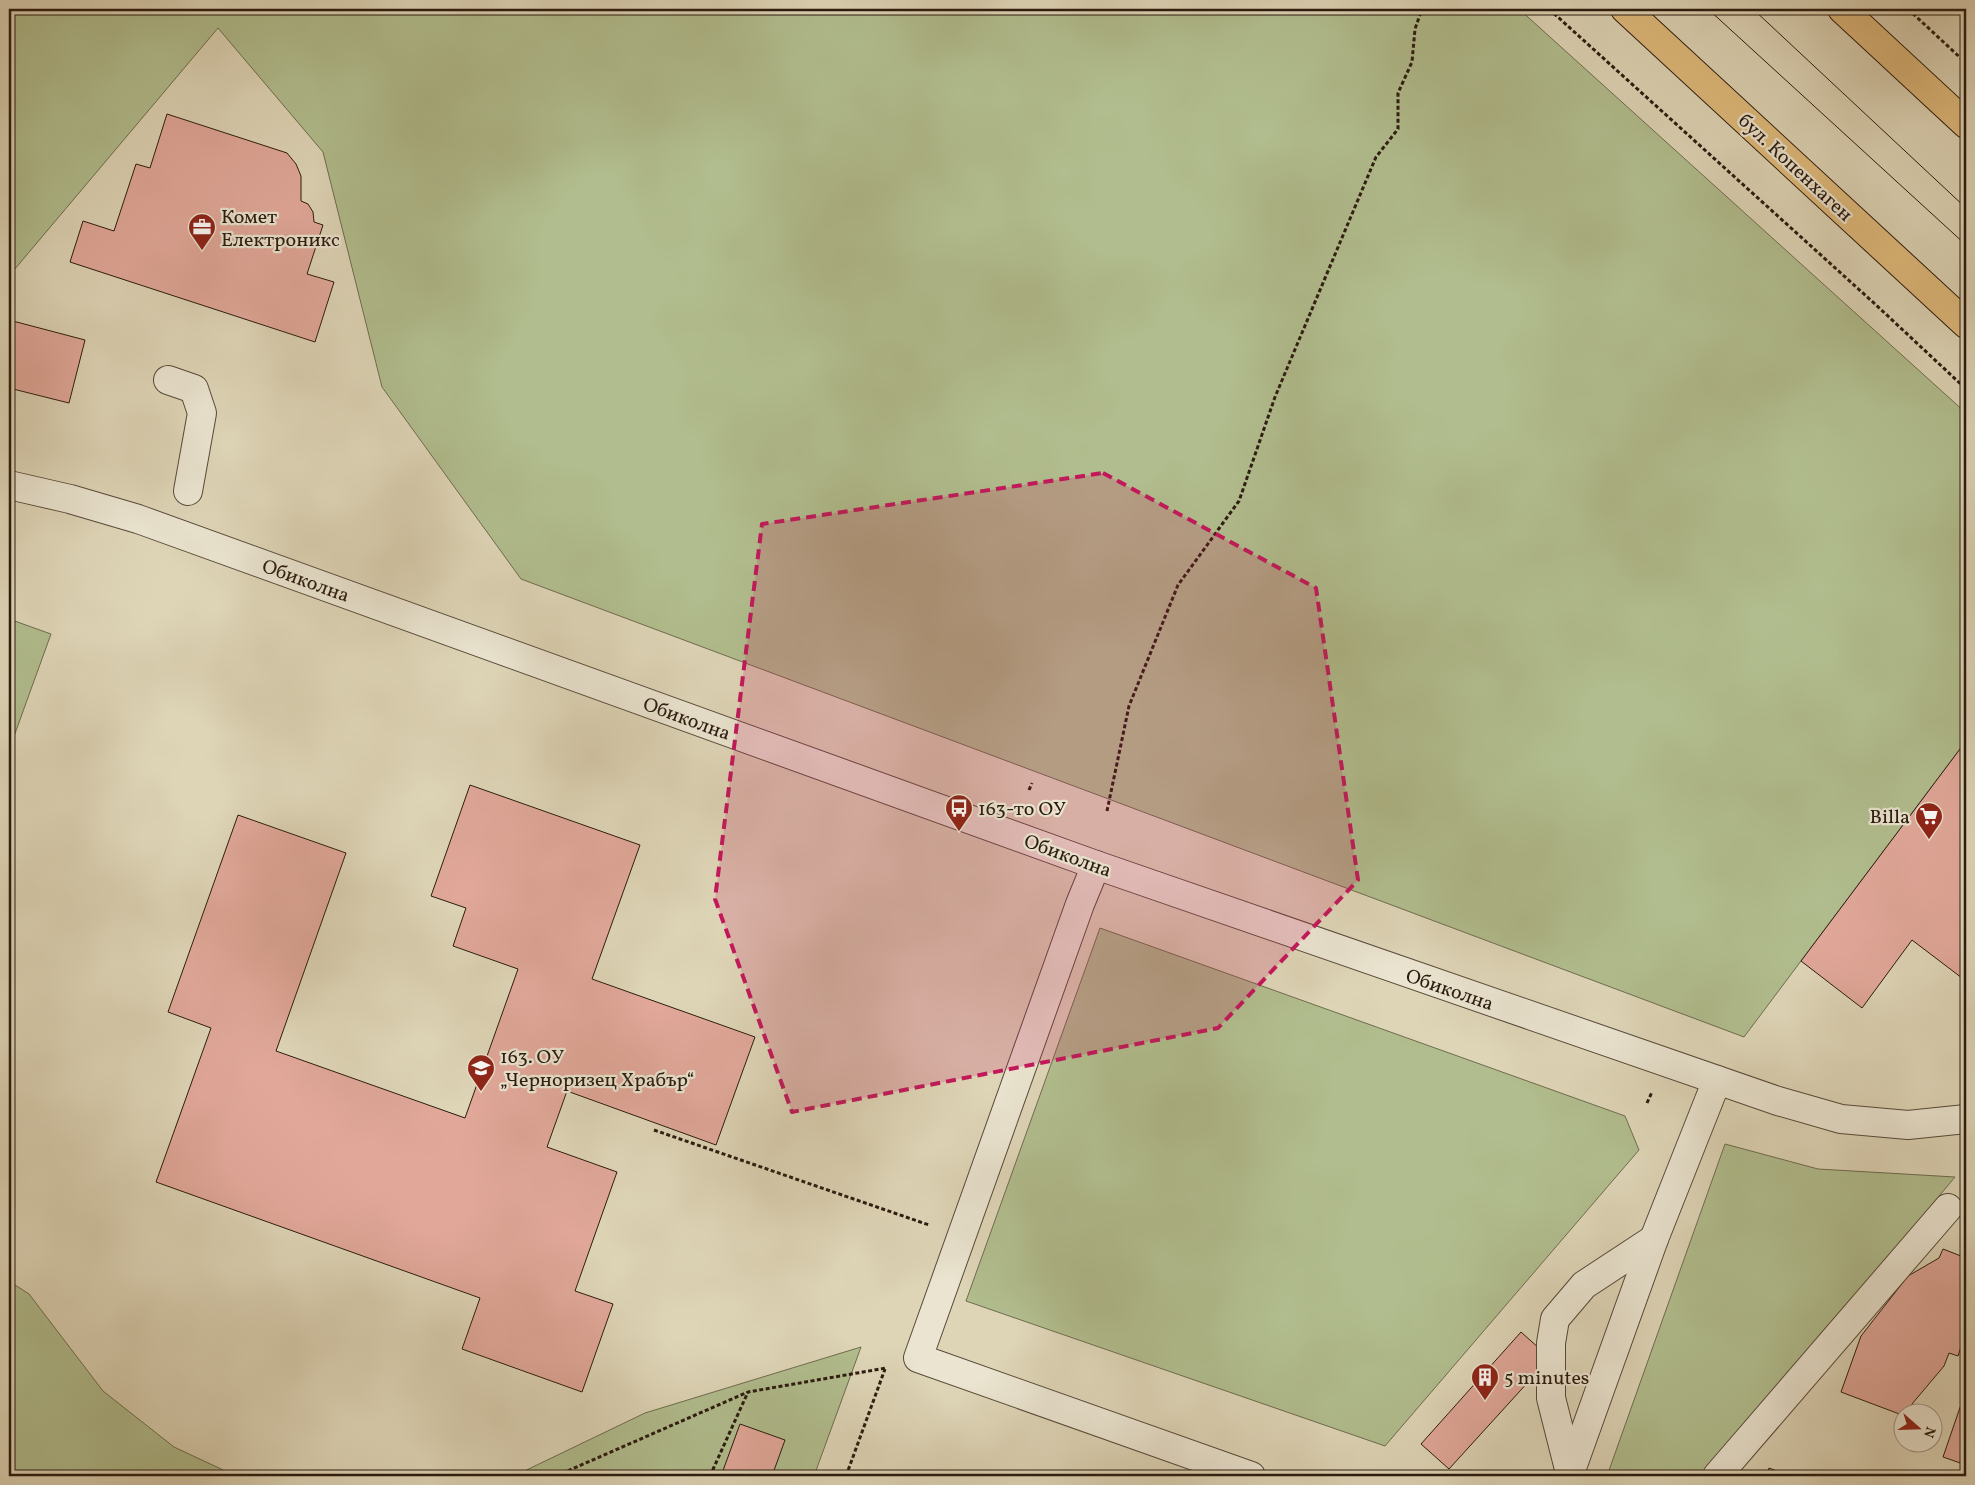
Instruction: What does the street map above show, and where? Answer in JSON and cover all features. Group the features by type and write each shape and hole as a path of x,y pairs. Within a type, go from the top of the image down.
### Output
{"main road":[{"name":"бул. Копенхаген","path":"1625,9 1966,324"},
{"path":"1842,9 1966,124"}],"street":[{"path":"168,380 194,389 202,413 188,491"},
{"name":"Обиколна","path":"9,485 70,499 138,519 1096,865 1778,1101 1841,1119 1908,1125 1966,1119"},
{"path":"1096,865 918,1358 1251,1476"},
{"path":"1569,1475 1654,1240 1717,1080"},
{"path":"1717,1476 1948,1208"},
{"path":"1569,1475 1551,1398 1551,1343 1555,1319 1584,1285 1654,1240"}],"path":[{"path":"1107,811 1129,706 1178,585 1239,501 1275,397 1376,157 1398,129 1398,93 1412,62 1415,29 1422,9"},
{"path":"1549,9 1875,304 1966,389"},
{"path":"1908,9 1966,63"},
{"path":"1029,790 1032,783"},
{"path":"1647,1103 1652,1092"},
{"path":"654,1130 961,1236"},
{"path":"556,1476 748,1392 885,1369 918,1358"},
{"path":"846,1476 885,1369"},
{"path":"710,1476 748,1392"}],"highlighted area":[{"path":"1103,473 1316,588 1358,880 1218,1028 792,1112 715,899 762,524"}],"green space":[{"path":"9,9 1519,9 1966,413 1966,741 1744,1037 521,579 382,387 323,152 218,28 9,276"},
{"path":"9,619 51,634 9,750"},
{"path":"1100,928 1625,1116 1639,1150 1385,1446 966,1301"},
{"path":"1725,1144 1818,1169 1955,1177 1705,1476 1607,1476"},
{"path":"9,1281 29,1294 103,1391 174,1447 236,1476 9,1476"},
{"path":"861,1347 814,1476 514,1476 645,1413"}],"building":[{"path":"167,114 287,153 296,164 301,176 301,201 308,204 313,212 314,222 323,225 307,274 334,282 315,342 70,262 83,221 114,231 136,164 150,168"},
{"path":"9,320 85,340 69,403 9,388"},
{"name":"Billa","path":"1966,741 1966,973 1962,978 1912,940 1862,1008 1801,961"},
{"path":"470,785 640,845 592,979 755,1037 716,1145 567,1091 547,1147 617,1172 575,1291 613,1304 582,1392 462,1349 480,1298 156,1182 211,1028 168,1012 238,815 346,853 276,1051 465,1118 518,969 453,946 466,908 431,896"},
{"path":"1943,1249 1966,1258 1966,1306 1964,1312 1966,1313 1966,1332 1958,1356 1949,1353 1944,1366 1914,1402 1892,1402 1892,1411 1841,1392 1861,1336 1908,1276 1939,1258"},
{"name":"5 minutes","path":"1521,1332 1550,1358 1449,1469 1421,1444"},
{"path":"1966,1390 1966,1465 1943,1457"},
{"path":"740,1424 785,1440 772,1476 721,1476"},
{"path":"1769,1468 1790,1476 1766,1476"}],"tram line":[{"path":"1708,9 1966,245"},
{"path":"1753,9 1966,208"}],"place":[{"name":"Комет Електроникс","path":"202,251"},
{"name":"163-то ОУ","path":"959,832"},
{"name":"Billa","path":"1929,840"},
{"name":"163. ОУ „Черноризец Храбър“","path":"481,1092"},
{"name":"5 minutes","path":"1485,1401"}]}
